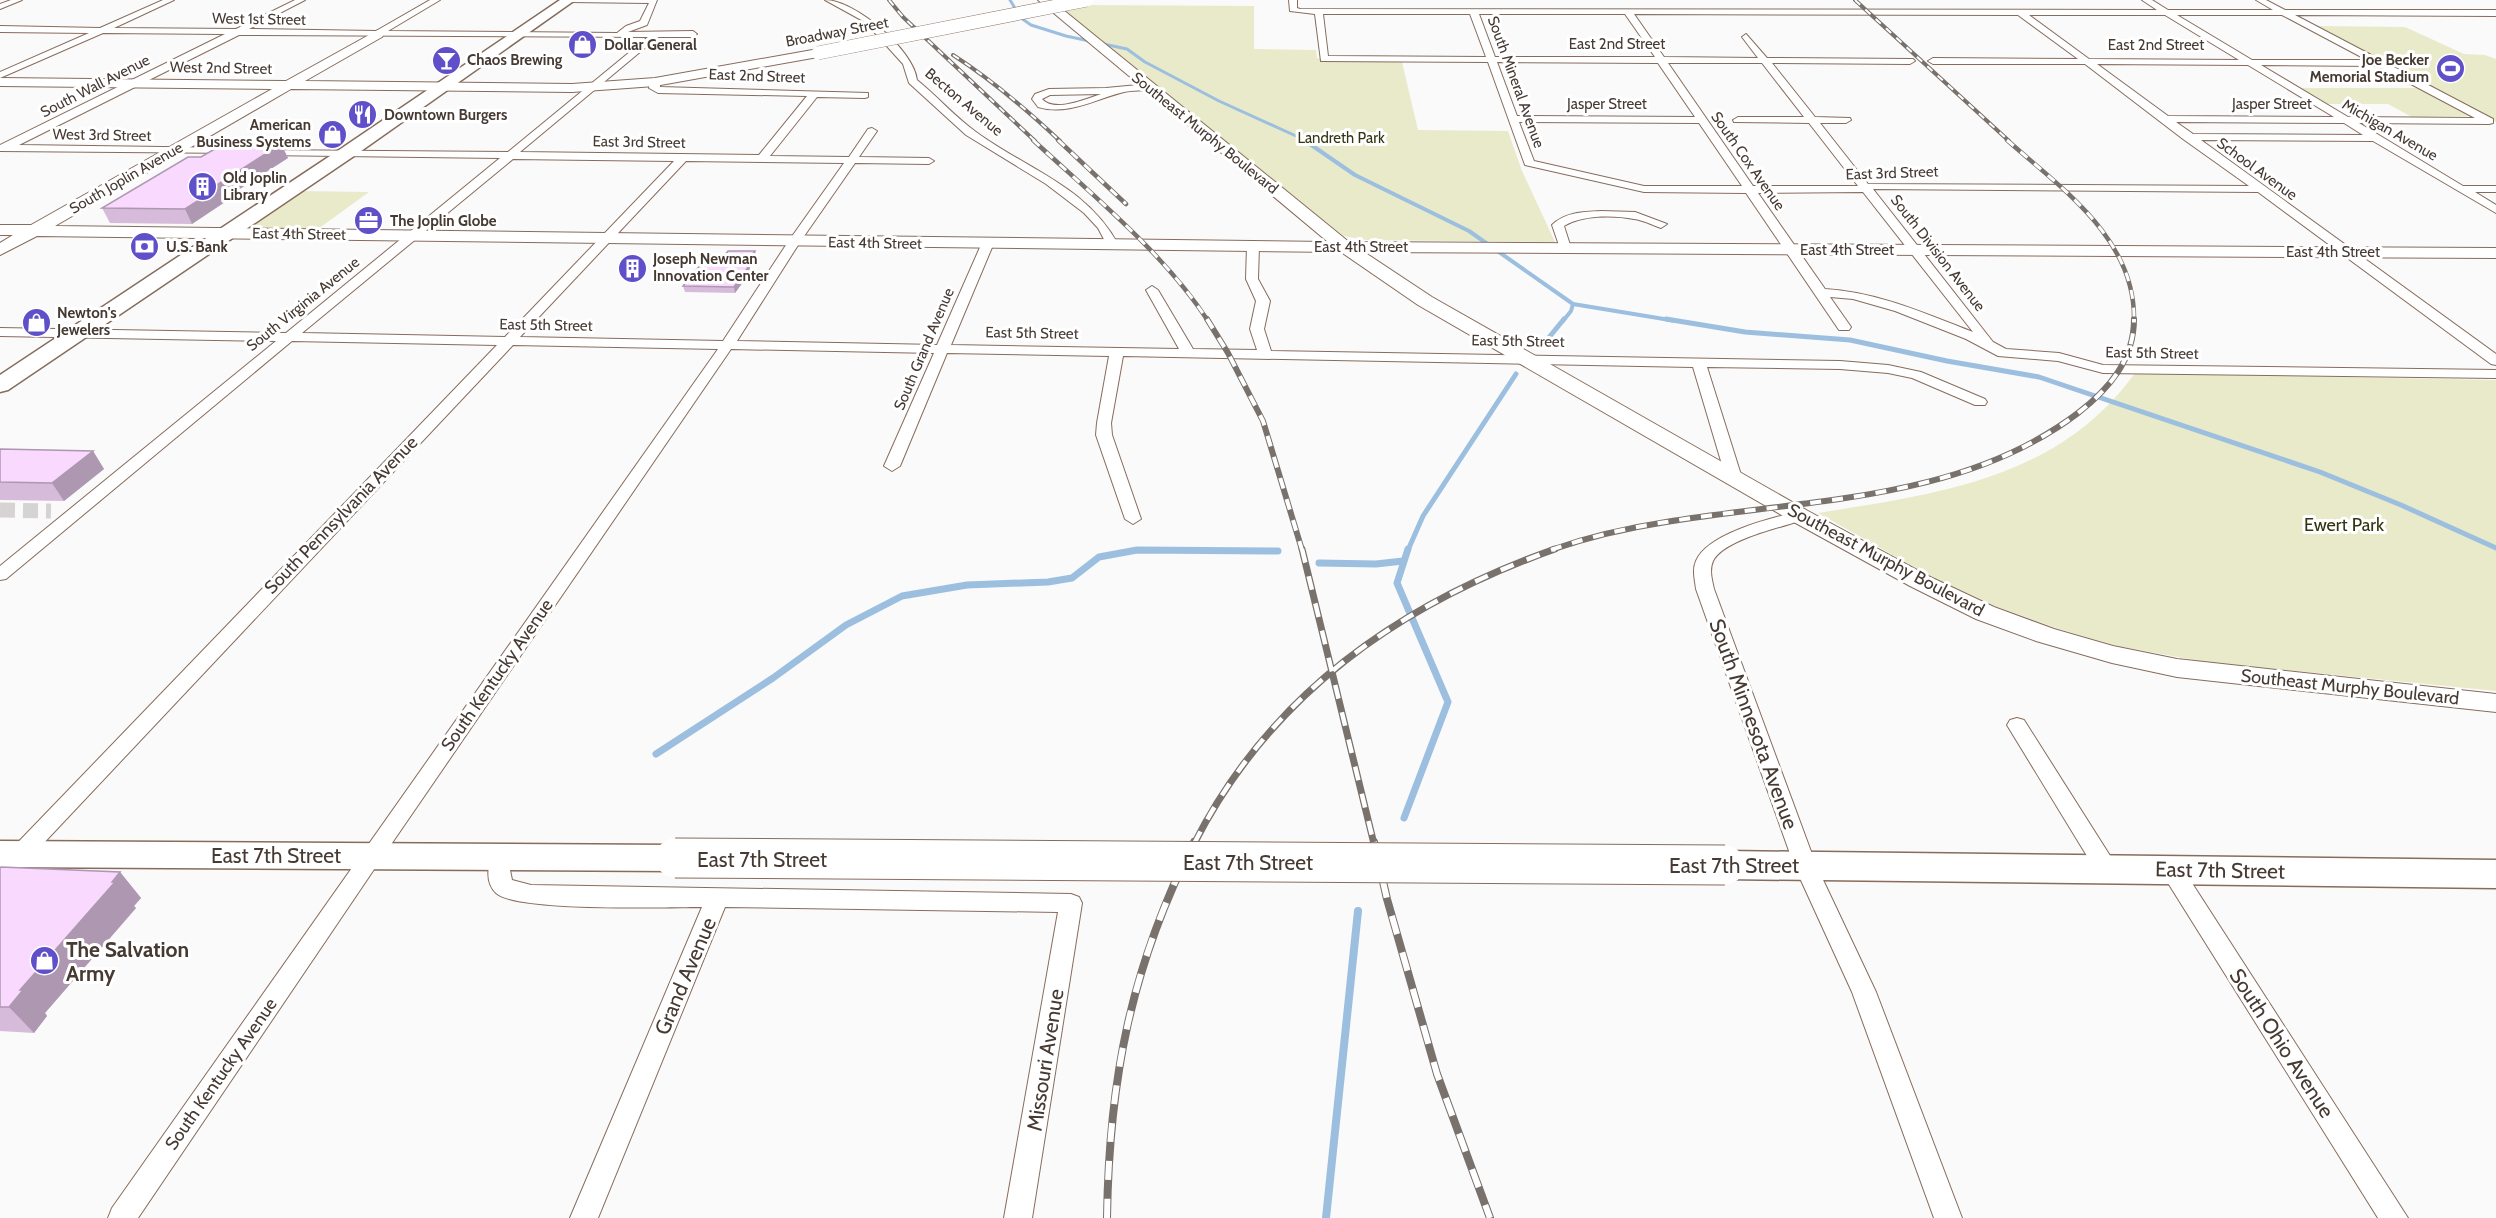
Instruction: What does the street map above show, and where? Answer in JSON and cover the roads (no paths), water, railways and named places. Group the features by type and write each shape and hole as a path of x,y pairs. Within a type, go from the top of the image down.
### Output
{"main road":[{"path":"0,385 348,152 569,0"},
{"name":"East 7th Street","path":"6,861 503,856 1805,865 2496,874"}],"street":[{"path":"0,7 18,0"},
{"path":"0,75 170,0"},
{"name":"South Wall Avenue","path":"1,149 301,0"},
{"path":"378,33 436,0"},
{"path":"569,0 654,1 644,23 629,28 617,36"},
{"name":"Becton Avenue","path":"829,0 868,20 907,63 911,70 912,81 970,133 1010,161 1047,181 1080,203 1102,225 1113,246"},
{"name":"Southeast Murphy Boulevard","path":"1044,0 1343,246 1425,301 1800,516 1919,581 1985,613 2045,635 2112,654 2177,668 2496,703"},
{"name":"Broadway Street","path":"590,87 655,82 818,53 1088,0"},
{"path":"1431,0 1436,12"},
{"path":"1563,0 1570,12"},
{"path":"1715,0 1731,20"},
{"name":"School Avenue","path":"2001,0 2496,361"},
{"name":"Michigan Avenue","path":"2146,0 2496,210"},
{"path":"2260,0 2492,123"},
{"path":"1293,5 1319,11 1436,12 2496,13"},
{"name":"East 2nd Street","path":"1319,11 1324,59 1910,61"},
{"name":"South Mineral Avenue","path":"1474,12 1529,163"},
{"name":"South Cox Avenue","path":"1628,12 1844,327"},
{"path":"2479,13 2496,21"},
{"name":"South Division Avenue","path":"1738,28 1993,349"},
{"name":"West 1st Street","path":"0,29 654,37 693,34"},
{"name":"South Joplin Avenue","path":"0,250 378,33"},
{"name":"South Virginia Avenue","path":"0,575 590,87 654,37"},
{"name":"East 2nd Street","path":"1933,61 2378,63"},
{"name":"West 2nd Street","path":"0,82 442,88"},
{"name":"East 2nd Street","path":"655,82 654,88 658,90 865,95"},
{"path":"442,88 590,87"},
{"path":"1119,91 1065,107 1044,107 1037,99 1038,96 1049,92 1119,91 1149,87"},
{"path":"763,158 814,94"},
{"name":"Jasper Street","path":"1514,119 1700,120"},
{"name":"Jasper Street","path":"2163,119 2492,123"},
{"path":"1738,120 1846,120"},
{"name":"South Kentucky Avenue","path":"122,1218 872,131"},
{"path":"2187,137 2374,138"},
{"name":"West 3rd Street","path":"1,149 348,152"},
{"name":"East 3rd Street","path":"348,152 929,160"},
{"name":"South Pennsylvania Avenue","path":"6,861 112,758 684,157"},
{"name":"East 3rd Street","path":"1529,163 1644,189 1855,190 1864,187 2258,189"},
{"path":"2461,189 2496,189"},
{"path":"1565,248 1558,225 1571,217 1628,214 1661,224"},
{"name":"East 4th Street","path":"0,230 987,245 2496,253"},
{"name":"South Grand Avenue","path":"892,466 987,245"},
{"path":"1253,246 1252,281 1263,301 1257,329 1265,354"},
{"path":"1369,263 1372,256 1396,247"},
{"path":"1152,290 1188,353"},
{"name":"East 5th Street","path":"1820,293 1854,295 1900,308 1971,336 2007,354 2059,357 2111,369 2496,375"},
{"name":"East 5th Street","path":"0,332 1840,365 1888,369 1916,375 1980,402"},
{"path":"1118,352 1104,423 1104,435 1133,519"},
{"path":"1699,362 1734,478"},
{"path":"51,512 76,512"},
{"name":"South Minnesota Avenue","path":"1800,516 1723,544 1708,556 1702,575 1805,865 1864,992 1948,1218"},
{"path":"2017,725 2106,868"},
{"name":"Grand Avenue","path":"503,856 497,878 503,887 514,892 554,896 717,898 584,1218"},
{"name":"South Ohio Avenue","path":"2171,869 2394,1218"},
{"name":"East 7th Street","path":"717,898 1071,903"},
{"name":"Missouri Avenue","path":"1018,1218 1071,903"}],"waterway":[{"path":"1010,0 1021,18 1031,25 1066,36 1127,49 1145,62 1219,101 1307,141"},
{"path":"1304,140 1355,175 1469,231 1573,304"},
{"path":"1563,321 1571,311 1573,304"},
{"path":"1573,304 1676,321"},
{"path":"1542,346 1564,319"},
{"path":"1666,319 1745,332 1850,340 1947,361 2039,377 2320,472 2401,505 2496,548"},
{"path":"1408,550 1423,516 1516,374"},
{"path":"1404,818 1448,702 1397,583 1408,549"},
{"path":"656,754 773,678 846,625 902,596 967,585 1048,582 1072,578 1099,557 1137,550"},
{"path":"1137,550 1165,550"},
{"path":"1137,550 1278,551"},
{"path":"1319,563 1376,564 1403,561"},
{"path":"1326,1218 1358,911"}],"tunnel":[{"path":"0,510 51,511"}],"railway":[{"path":"889,0 903,17 1035,141"},
{"path":"1855,0 2009,141"},
{"path":"953,55 1008,95 1060,141"},
{"path":"1033,140 1103,203 1149,249 1191,296 1208,321"},
{"path":"1058,140 1126,204"},
{"path":"2007,140 2072,197 2109,241 2123,265 2131,292 2134,320"},
{"path":"1207,319 1228,353 1263,421 1302,550"},
{"path":"1551,550 1593,537 1651,524 1880,492 1933,481 1984,464 2032,442 2078,413 2100,394 2118,372 2130,348 2134,320"},
{"path":"1302,549 1332,672"},
{"path":"1332,672 1393,627 1444,597 1498,571 1555,549"},
{"path":"1194,844 1225,791 1261,742 1301,699 1332,672"},
{"path":"1332,672 1374,844"},
{"path":"1107,1218 1113,1118 1128,1025 1139,979 1154,934 1172,888 1194,842"},
{"path":"1374,842 1387,899 1437,1074 1490,1218"}],"place":[{"name":"Dollar General","path":"583,45"},
{"name":"Chaos Brewing","path":"446,60"},
{"name":"Joe Becker Memorial Stadium","path":"2450,69"},
{"name":"Downtown Burgers","path":"363,115"},
{"name":"American Business Systems","path":"332,134"},
{"name":"Old Joplin Library","path":"202,187"},
{"name":"The Joplin Globe","path":"369,221"},
{"name":"U.S. Bank","path":"145,247"},
{"name":"Joseph Newman Innovation Center","path":"632,268"},
{"name":"Newton's Jewelers","path":"36,322"},
{"name":"The Salvation Army","path":"45,961"}],"park label":[{"name":"Landreth Park","path":"1341,138"},
{"name":"Ewert Park","path":"2344,525"}]}
